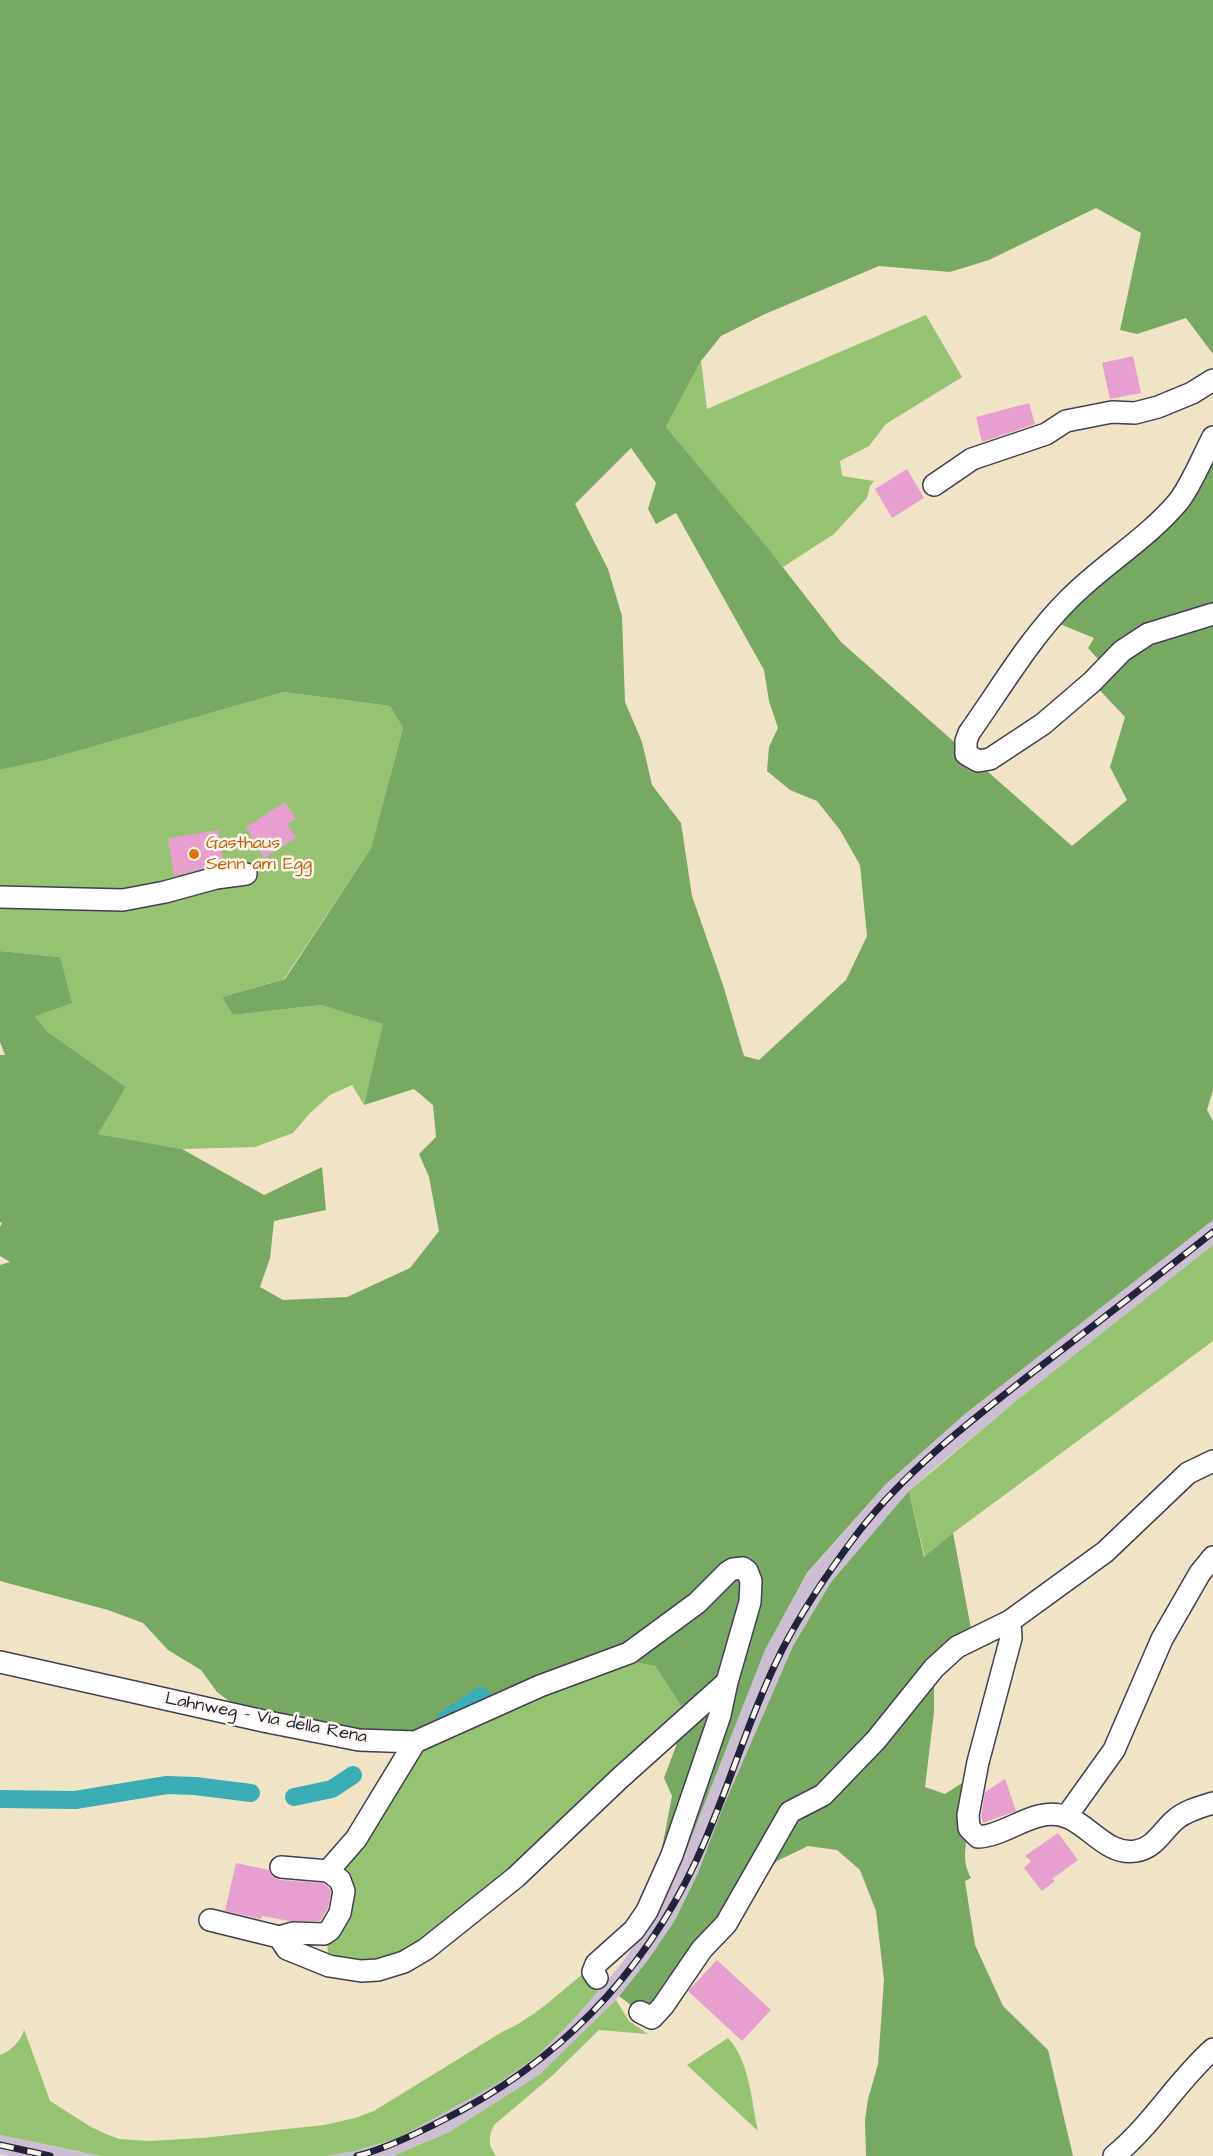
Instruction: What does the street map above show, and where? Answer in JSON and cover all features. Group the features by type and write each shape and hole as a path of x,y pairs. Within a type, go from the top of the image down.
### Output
{"street":[{"path":"934,485 972,459 1046,434 1066,421 1112,412 1135,413 1158,407 1192,393 1213,380"},
{"path":"1213,438 1179,501 1139,542 1101,570 1068,600 1038,633 969,733 966,741 966,754 978,761 990,759 1042,724 1092,682 1122,651 1148,634 1213,614"},
{"path":"0,897 123,900 165,892 216,878 246,874"},
{"path":"640,2012 652,2018 663,2006 702,1949 726,1924 790,1812 823,1795 876,1740 934,1668 957,1647 1010,1621 1105,1552 1188,1473 1213,1461"},
{"path":"1066,1816 1114,1750 1162,1639 1200,1573 1213,1557"},
{"path":"328,1871 356,1839 415,1742 540,1686 629,1653 697,1603 728,1572 743,1568 747,1571 751,1581 750,1602 727,1682 720,1716 672,1855 647,1911 634,1930 596,1964 592,1972 597,1978"},
{"path":"1010,1621 1011,1638 978,1762 968,1815 969,1828 978,1837 1001,1832 1028,1819 1046,1815 1066,1816 1120,1851 1138,1851 1151,1845 1185,1813 1213,1803"},
{"name":"Lahnweg - Via della Rena","path":"0,1662 359,1740 415,1742"},
{"path":"279,1937 287,1949 305,1958 329,1966 362,1971 391,1967 414,1957 516,1877 620,1778 727,1682"},
{"path":"210,1920 279,1937 293,1933 324,1934 330,1930 340,1913 344,1891 340,1880 328,1871 281,1867"},
{"path":"1114,2156 1127,2146 1195,2065 1213,2049"}],"shaded area":[{"path":"1213,1220 1213,1245 929,1473 909,1491 831,1582 793,1646 721,1812 698,1873 675,1920 648,1960 609,2008 539,2075 449,2132 393,2156 327,2156 355,2151 398,2138 537,2056 575,2018 622,1963 658,1910 686,1851 765,1650 807,1574 886,1484 965,1414"},
{"path":"0,2135 101,2156 8,2156 0,2154"}],"green space":[{"path":"0,0 1213,0 1213,354 1186,318 1137,334 1120,330 1141,233 1096,208 989,260 950,272 879,266 765,314 721,336 701,361 666,427 771,552 841,642 1072,846 1127,800 1110,767 1125,717 1092,682 1106,668 1088,648 1094,638 1050,620 1139,542 1213,437 1213,1090 1207,1110 1213,1121 1213,1220 965,1414 886,1484 807,1573 765,1650 686,1851 662,1848 672,1796 664,1778 676,1746 679,1725 688,1717 655,1666 612,1658 415,1742 260,1724 217,1692 201,1670 168,1650 143,1623 108,1610 0,1581 0,1265 10,1262 0,1256 2,1223 0,1222 0,1055 5,1055 0,1042 0,951 60,957 72,1003 35,1016 48,1032 126,1087 98,1134 182,1149 264,1195 322,1167 326,1210 274,1221 270,1258 260,1287 283,1300 347,1297 410,1268 439,1231 429,1177 419,1154 436,1137 433,1105 414,1089 364,1105 383,1024 321,1005 233,1015 222,997 285,979 371,848 403,728 390,706 284,692 46,760 0,770","holes":["631,448 656,483 648,509 656,524 676,513 764,670 769,701 778,728 769,747 767,771 790,790 817,801 840,830 860,865 867,936 846,980 759,1060 744,1056 723,985 692,896 681,823 652,785 642,742 625,702 622,616 608,569 575,504"]},
{"path":"926,315 962,377 886,424 869,446 840,461 842,476 874,481 867,498 834,534 783,567 666,427 701,361 707,409"},
{"path":"284,692 390,706 403,728 371,848 284,979 222,997 233,1015 321,1005 384,1024 364,1105 352,1085 330,1095 293,1133 255,1147 182,1149 97,1134 126,1087 48,1032 35,1016 60,957 0,951 0,770 46,760"},
{"path":"1213,1245 1213,1341 953,1533 925,1558 909,1491 1016,1401"},
{"path":"909,1491 924,1557 953,1533 973,1639 934,1668 934,1712 925,1787 945,1794 976,1774 965,1852 966,1865 971,1878 965,1881 975,1945 1003,2006 1048,2050 1073,2156 866,2156 865,2120 868,2099 878,2064 884,1980 876,1911 860,1870 837,1850 808,1846 777,1861 740,1900 663,2006 640,2012 619,1996 648,1960 675,1920 698,1873 721,1812 793,1646 831,1582"},
{"path":"612,1658 655,1666 688,1717 551,1844 390,1964 329,1961 327,1942 337,1868 415,1742"},
{"path":"596,1964 604,1984 575,2018 537,2056 498,2083 398,2138 355,2151 327,2156 101,2156 0,2135 0,2055 15,2045 24,2029 50,2101 91,2127 119,2139 149,2141 202,2138 324,2125 374,2111 528,2018"},
{"path":"616,2000 629,2021 648,2034 599,2030 553,2075 494,2125 490,2141 496,2156 393,2156 449,2132 539,2075"},
{"path":"728,2038 741,2058 745,2070 758,2131 687,2065"}],"building":[{"path":"1133,356 1141,393 1110,399 1102,363"},
{"path":"1029,403 1035,424 982,442 976,417"},
{"path":"907,469 924,498 892,518 875,489"},
{"path":"285,802 296,819 287,824 296,838 264,858 246,827"},
{"path":"218,830 223,864 174,876 168,838"},
{"path":"1005,1779 1016,1811 983,1823 981,1816 985,1792"},
{"path":"1058,1833 1078,1860 1052,1879 1055,1881 1042,1891 1024,1868 1031,1861 1025,1856"},
{"path":"236,1863 269,1870 273,1877 280,1880 323,1883 331,1892 328,1908 320,1921 289,1921 262,1916 261,1919 225,1911"},
{"path":"717,1960 771,2010 742,2041 688,1991"}],"waterway":[{"path":"445,1720 481,1696"},
{"path":"294,1797 332,1789 353,1775"},
{"path":"0,1799 75,1800 167,1785 251,1793"}],"railway":[{"path":"357,2156 410,2136 483,2098 522,2073 558,2045 591,2014 649,1943 674,1903 696,1861 782,1650 818,1588 860,1530 918,1467 961,1430 1213,1232"},
{"path":"0,2145 50,2156"}],"place":[{"name":"Gasthaus Senn am Egg","path":"194,854"}]}
